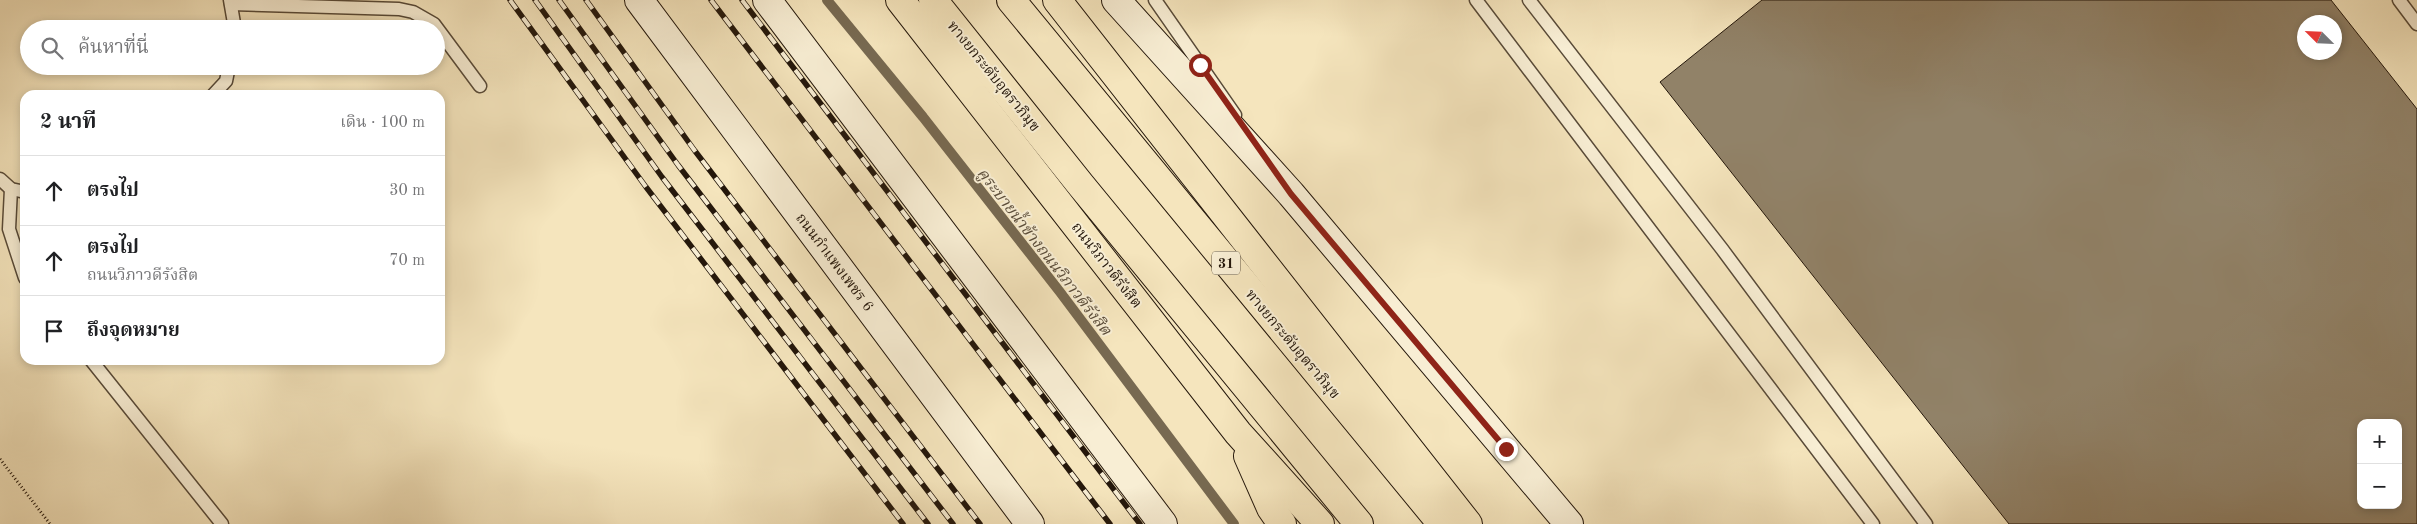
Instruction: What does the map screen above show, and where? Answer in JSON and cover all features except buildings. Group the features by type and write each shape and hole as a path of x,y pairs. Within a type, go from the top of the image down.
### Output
{"highway":[{"name":"ถนนวิภาวดีรังสิต","path":"900,0 1238,433 1320,524"},
{"name":"ทางยกระดับอุตราภิมุข","path":"933,0 1111,222 1358,524"},
{"name":"ทางยกระดับอุตราภิมุข","path":"1011,0 1442,524"},
{"name":"31","path":"1057,0 1468,524"},
{"path":"1238,433 1271,508 1282,524"}],"main road":[{"name":"ถนนกำแพงเพชร 6","path":"639,0 1030,524"},
{"path":"767,0 1090,431 1163,524"},
{"path":"1116,0 1291,194 1570,524"}],"lane":[{"path":"1155,0 1291,194"},
{"path":"1476,0 1873,524"},
{"path":"1529,0 1722,249 1926,524"},
{"path":"2399,0 2417,24"},
{"path":"233,20 230,2 399,9 413,12 427,20"},
{"path":"445,39 480,86"},
{"path":"218,90 226,81 227,75"},
{"path":"0,179 11,189 20,191"},
{"path":"11,189 9,229 20,263"},
{"path":"95,365 222,524"}],"path":[{"path":"0,459 50,524"}],"waterway":[{"name":"คูระบายน้ำข้างถนนวิภาวดีรังสิต","path":"827,0 923,117 1060,292 1234,524"}],"railway":[{"path":"510,0 646,187 903,524"},
{"path":"535,0 662,177 928,524"},
{"path":"559,0 678,165 953,524"},
{"path":"586,0 695,151 980,524"},
{"path":"711,0 1110,524"},
{"path":"742,0 1140,524"}],"route":[{"path":"1200,65 1291,194 1506,449"}]}
